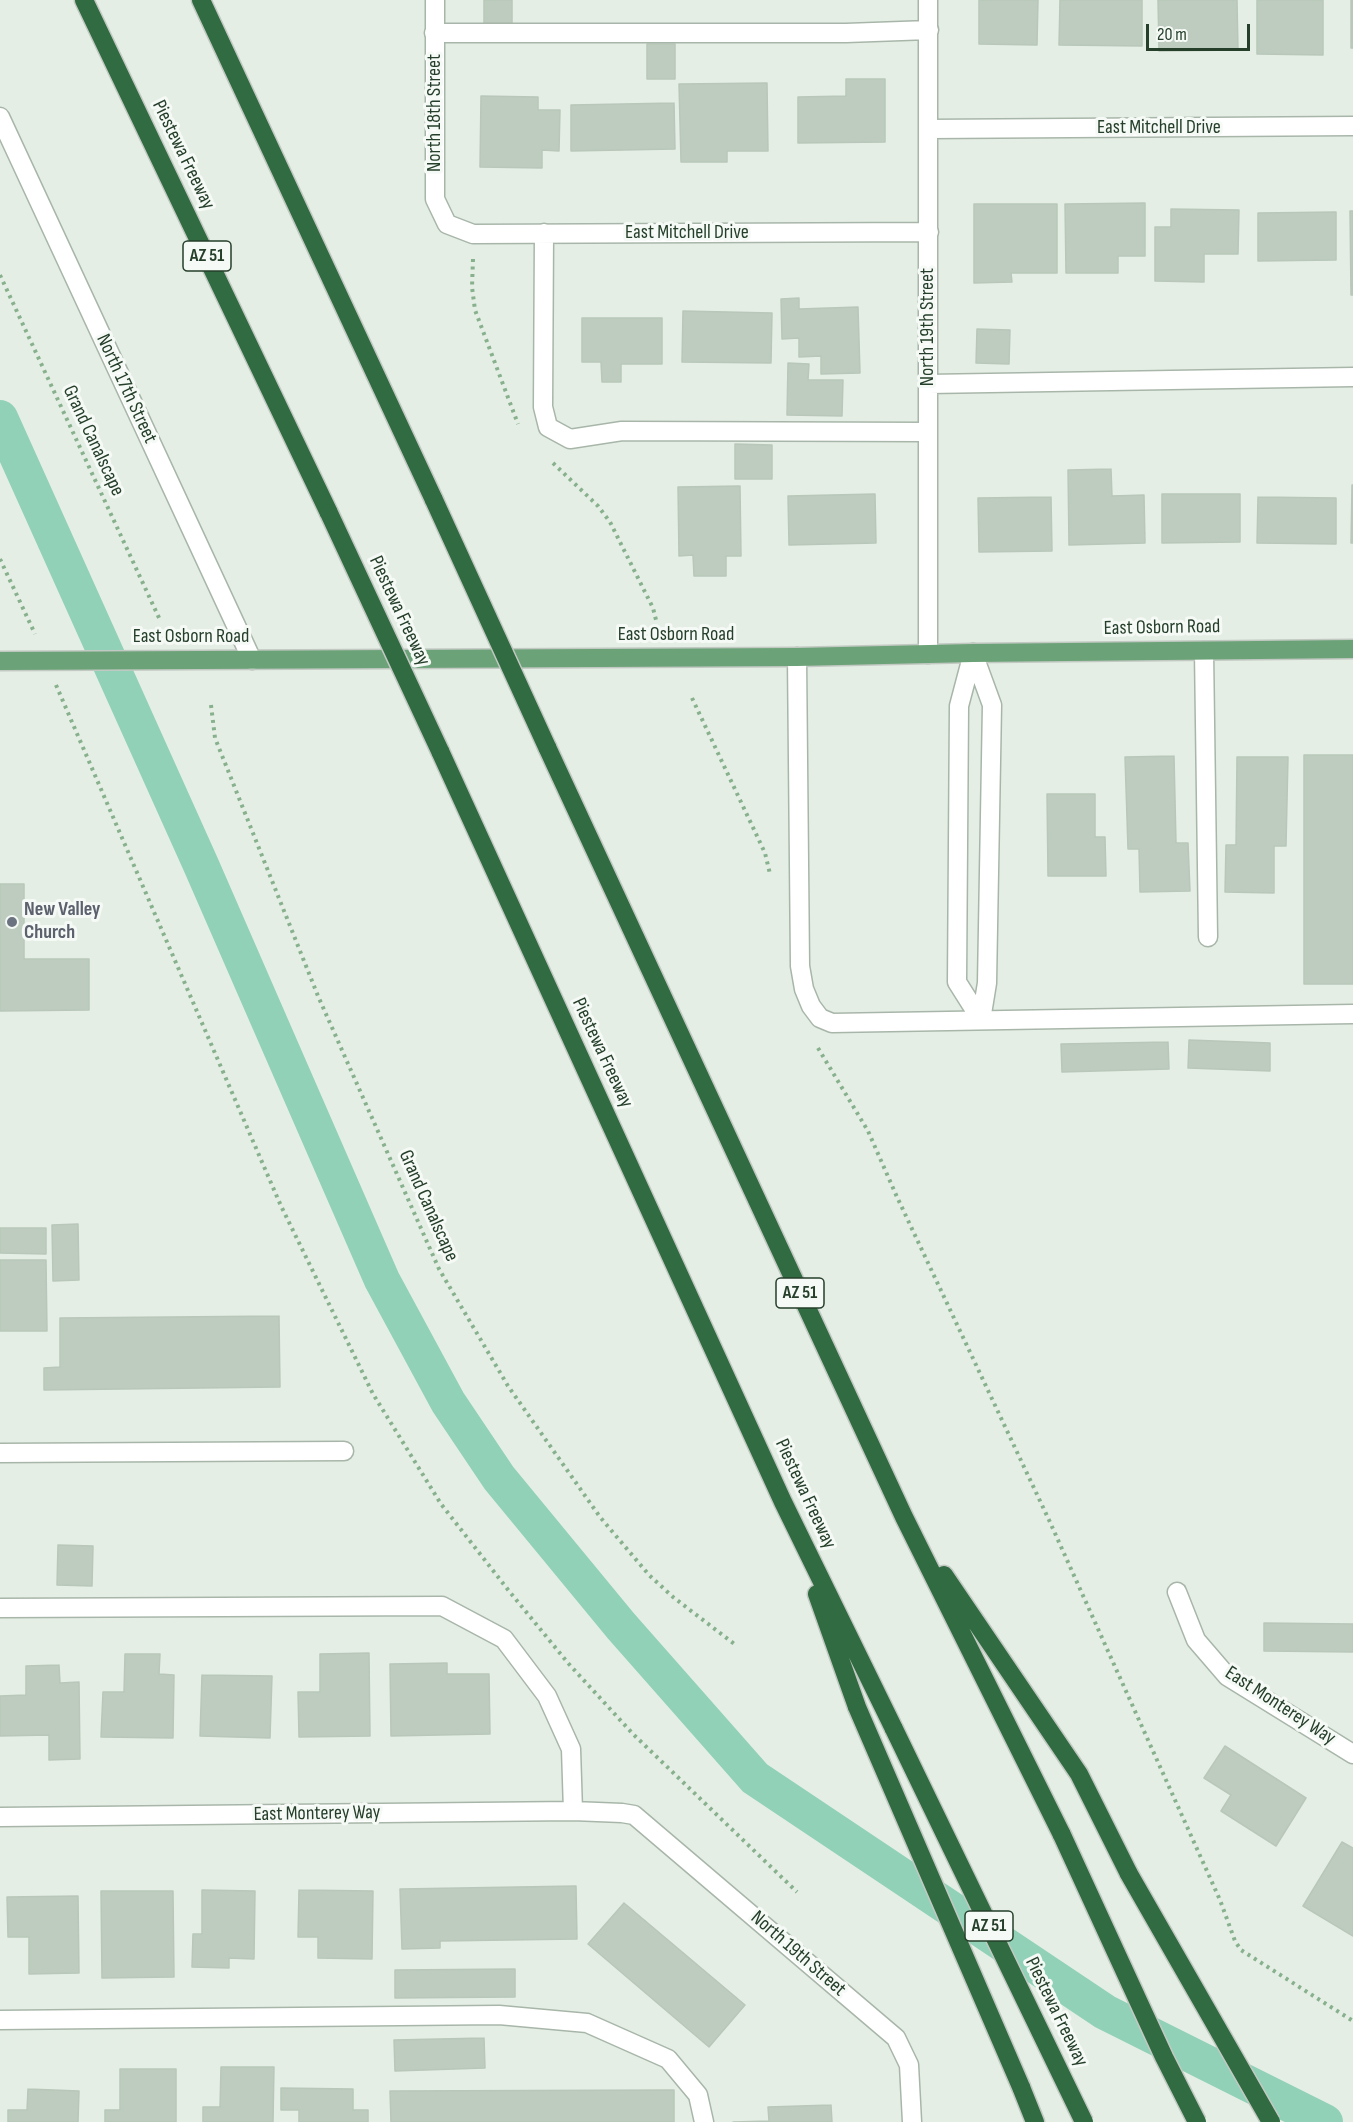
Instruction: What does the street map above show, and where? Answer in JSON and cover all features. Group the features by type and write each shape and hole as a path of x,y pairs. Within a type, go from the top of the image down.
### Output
{"highway":[{"name":"Piestewa Freeway","path":"84,0 440,751 783,1502 1084,2122"},
{"name":"AZ 51","path":"201,0 904,1517 1062,1835 1164,2057 1197,2122"},
{"path":"783,1502 857,1707 1035,2122"},
{"path":"904,1517 1079,1774 1129,1874 1271,2122"}],"main road":[{"name":"East Osborn Road","path":"0,661 797,657 1353,649"}],"street":[{"name":"North 18th Street","path":"435,0 435,199 447,224"},
{"name":"North 19th Street","path":"928,0 928,654"},
{"path":"434,33 846,33 928,30"},
{"name":"North 17th Street","path":"0,117 252,660"},
{"name":"East Mitchell Drive","path":"929,129 1353,126"},
{"name":"East Mitchell Drive","path":"447,224 473,234 928,232"},
{"path":"544,233 543,407 548,427 570,438 622,431 928,432"},
{"path":"928,384 1353,377"},
{"path":"1204,651 1208,937"},
{"path":"973,653 959,706 957,982 981,1020"},
{"path":"973,653 992,705 987,983 981,1020"},
{"path":"797,657 800,966 804,989 811,1006 820,1018 832,1023 1353,1014"},
{"path":"0,1453 344,1451"},
{"name":"East Monterey Way","path":"1177,1592 1196,1641 1227,1676 1353,1754"},
{"path":"0,1608 442,1606 504,1639 548,1696 571,1749 573,1811"},
{"name":"East Monterey Way","path":"0,1818 573,1811 634,1815"},
{"name":"North 19th Street","path":"634,1815 896,2038 909,2065 912,2122"},
{"path":"0,2019 499,2015 587,2023 668,2059 698,2095 704,2122"}],"path":[{"name":"Grand Canalscape","path":"0,275 160,620"},
{"path":"0,559 27,617"},
{"path":"692,698 765,853 772,880"},
{"name":"Grand Canalscape","path":"211,705 215,738 314,986 439,1269 508,1386 600,1517 649,1575 673,1597 737,1646"},
{"path":"64,706 281,1206 385,1414 441,1504 568,1663 633,1734 797,1892"},
{"path":"813,1040 868,1131 1049,1520 1220,1900 1235,1941 1241,1950 1353,2021"}],"building":[{"path":"484,0 512,0 512,23 484,23"},
{"path":"979,0 1038,0 1037,45 979,44"},
{"path":"1060,0 1142,0 1142,46 1059,45"},
{"path":"1158,0 1237,0 1238,50 1159,51"},
{"path":"1257,0 1323,0 1323,55 1257,54"},
{"path":"1351,0 1353,0 1353,48 1351,48"},
{"path":"647,44 675,44 675,79 647,79"},
{"path":"846,79 885,79 885,142 798,143 798,97 846,96"},
{"path":"767,83 768,151 727,151 727,162 681,162 679,84"},
{"path":"481,96 538,97 538,110 560,110 559,151 542,150 542,168 480,167"},
{"path":"674,103 675,149 571,151 571,105"},
{"path":"1145,203 1145,256 1118,256 1118,273 1066,273 1065,204"},
{"path":"974,204 1057,204 1057,273 1011,273 1012,282 974,283"},
{"path":"1171,209 1239,210 1238,254 1204,254 1204,282 1155,281 1155,227 1171,227"},
{"path":"1350,211 1353,211 1353,295 1351,295"},
{"path":"1336,212 1336,260 1258,261 1258,213"},
{"path":"799,298 799,309 858,307 860,373 821,374 821,356 799,357 799,338 782,339 781,299"},
{"path":"683,311 772,313 771,363 682,362"},
{"path":"582,318 662,318 662,364 621,364 621,382 602,382 601,362 582,362"},
{"path":"977,329 1010,330 1009,364 976,363"},
{"path":"788,363 809,364 808,380 843,380 842,416 787,415"},
{"path":"735,444 772,445 772,479 735,479"},
{"path":"1111,469 1112,496 1144,495 1145,543 1069,545 1068,470"},
{"path":"1352,485 1353,543 1351,543"},
{"path":"740,486 741,556 726,556 726,576 694,576 693,555 679,556 678,487"},
{"path":"875,494 876,543 789,545 788,496"},
{"path":"1162,494 1240,494 1240,542 1162,543"},
{"path":"1051,497 1052,551 979,552 978,498"},
{"path":"1258,497 1336,498 1336,544 1257,543"},
{"path":"1304,755 1353,755 1353,984 1304,984"},
{"path":"1174,756 1176,843 1188,843 1190,891 1140,892 1139,849 1128,849 1125,757"},
{"path":"1237,757 1288,757 1286,846 1274,846 1274,893 1225,892 1226,845 1236,845"},
{"path":"1047,794 1095,794 1095,837 1105,837 1106,876 1048,876"},
{"name":"New Valley Church","path":"0,884 24,884 24,959 89,959 89,1010 0,1011"},
{"path":"1189,1040 1270,1043 1270,1071 1188,1068"},
{"path":"1168,1042 1169,1069 1062,1072 1061,1044"},
{"path":"78,1224 79,1280 53,1281 52,1225"},
{"path":"0,1228 46,1228 46,1254 0,1253"},
{"path":"0,1260 46,1260 47,1331 0,1331"},
{"path":"279,1316 280,1387 44,1390 44,1368 60,1367 60,1318"},
{"path":"58,1545 93,1546 92,1586 57,1585"},
{"path":"1264,1623 1353,1624 1353,1652 1264,1651"},
{"path":"369,1653 370,1736 299,1737 298,1692 320,1692 320,1654"},
{"path":"125,1654 160,1654 159,1674 174,1675 173,1738 101,1737 103,1692 124,1692"},
{"path":"447,1663 447,1674 489,1674 490,1734 391,1736 390,1664"},
{"path":"59,1665 60,1683 79,1682 80,1759 49,1760 49,1735 0,1736 0,1696 26,1695 26,1666"},
{"path":"202,1675 272,1676 270,1738 200,1736"},
{"path":"1225,1746 1306,1798 1276,1846 1221,1811 1231,1795 1204,1778"},
{"path":"1342,1842 1353,1848 1353,1936 1303,1906"},
{"path":"576,1886 577,1939 440,1941 440,1948 402,1949 400,1889"},
{"path":"202,1890 255,1891 254,1959 229,1958 229,1968 192,1967 193,1934 202,1934"},
{"path":"299,1890 373,1891 372,1959 318,1958 318,1937 298,1937"},
{"path":"101,1891 173,1891 174,1977 102,1978"},
{"path":"78,1896 79,1973 29,1974 29,1937 8,1937 7,1897"},
{"path":"624,1903 745,2005 709,2047 588,1944"},
{"path":"515,1969 515,1997 395,1998 395,1970"},
{"path":"484,2038 485,2068 395,2071 394,2040"},
{"path":"221,2067 274,2067 273,2122 203,2122 203,2107 220,2107"},
{"path":"120,2069 176,2069 176,2122 105,2122 105,2110 120,2110"},
{"path":"281,2088 353,2089 353,2110 368,2110 368,2122 299,2122 299,2110 281,2110"},
{"path":"28,2089 79,2091 78,2122 8,2122 8,2110 27,2110"},
{"path":"674,2090 674,2122 391,2122 390,2091"},
{"path":"831,2105 832,2122 733,2122 769,2121 768,2107"}],"waterway":[{"path":"0,418 201,865 382,1280 448,1402 499,1478 621,1626 755,1778 1105,2012 1325,2122"}],"place":[{"name":"New Valley Church","path":"12,922"}]}
